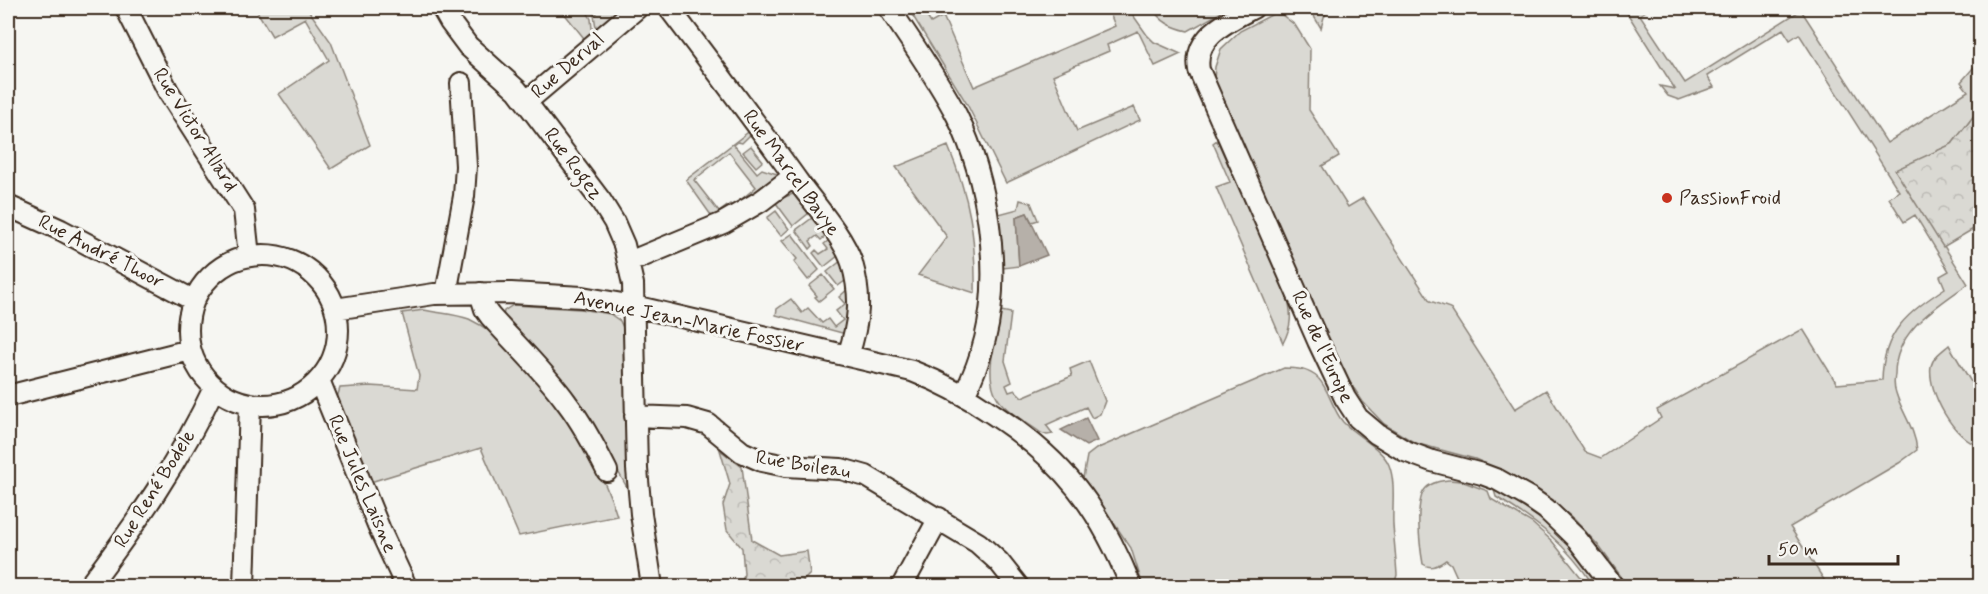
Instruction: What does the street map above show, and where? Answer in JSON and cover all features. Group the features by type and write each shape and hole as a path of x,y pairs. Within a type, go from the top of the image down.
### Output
{"street":[{"name":"Rue Victor Allard","path":"126,8 168,92 244,210 249,256"},
{"name":"Rue Rogez","path":"442,8 468,46 504,77 526,102 604,206 621,238 629,262 634,306 635,416 639,490 652,586"},
{"name":"Rue Derval","path":"526,102 637,8"},
{"name":"Rue Marcel Bavye","path":"669,8 794,176 841,242 851,261 859,305 857,327 848,356"},
{"path":"889,8 956,116 970,149 983,197 991,250 990,303 981,354 964,395"},
{"name":"Rue de l'Europe","path":"1253,8 1221,26 1209,36 1200,50 1199,70 1318,341 1350,408 1366,426 1405,451 1498,480 1530,498 1546,509 1577,539 1613,586"},
{"path":"446,294 465,188 466,166 461,83"},
{"path":"629,262 729,220 761,201 794,176"},
{"name":"Rue André Thoor","path":"8,206 61,230 193,300"},
{"path":"271,255 292,261 312,273 326,289 335,309 338,324 338,340 331,361 319,380 292,400 266,406 231,399 214,388 200,371 190,350 187,333 188,316 193,300 202,285 214,272 229,262 249,256 271,255"},
{"path":"480,293 484,309 568,403 588,433 607,471"},
{"name":"Avenue Jean-Marie Fossier","path":"335,309 423,295 480,293 559,295 634,306 912,371 964,395 1024,435 1064,471 1100,522 1131,586"},
{"path":"8,396 190,350"},
{"name":"Rue Jules Laisne","path":"319,380 380,530 406,586"},
{"name":"Rue René Bodele","path":"89,586 165,477 214,388"},
{"path":"244,586 250,404"},
{"name":"Rue Boileau","path":"635,416 687,418 708,423 742,452 762,461 854,472 939,518 984,548 999,562 1018,586"},
{"path":"902,586 939,518"}],"green space":[{"path":"255,8 307,8 331,42 370,145 331,169 279,94 329,60 305,18 272,36"},
{"path":"560,8 585,8 591,19 593,38 587,42"},
{"path":"593,8 627,8 597,34 594,15 597,13"},
{"path":"908,8 921,8 931,23 943,16 974,87 1115,26 1108,8 1128,8 1154,42 1181,54 1155,66 1138,31 1107,45 1109,51 1053,75 1077,131 1134,107 1140,120 1006,183 967,104"},
{"path":"1152,8 1229,8 1188,31 1167,23"},
{"path":"1309,8 1330,8 1321,28"},
{"path":"1624,8 1650,8 1640,15 1685,83 1801,10 1887,143 1968,91 1961,82 1980,60 1980,108 1952,144 1896,170 1968,284 1920,322 1902,345 1897,359 1895,391 1914,435 1917,450 1790,527 1828,586 1628,586 1598,545 1573,518 1538,490 1475,459 1415,443 1384,424 1363,402 1343,372 1218,97 1214,80 1215,67 1221,49 1240,31 1273,14 1282,15 1295,25 1310,49 1309,110 1339,156 1322,166 1348,207 1363,198 1430,301 1450,308 1515,409 1546,390 1585,452 1601,458 1661,418 1657,410 1803,329 1837,384 1882,380 1883,363 1893,336 1909,315 1945,288 1940,276 1949,271 1915,215 1904,222 1889,198 1899,191 1799,34 1790,40 1783,29 1707,76 1714,87 1679,100 1668,96 1660,86 1675,89"},
{"path":"1980,108 1980,225 1943,247 1895,170 1952,144"},
{"path":"751,130 753,132 742,143 738,142 734,145 757,173 762,169 777,174 775,181 746,202 743,198 756,187 729,152 694,180 719,212 730,204 734,209 713,218 686,180"},
{"path":"1217,140 1287,295 1290,320 1283,343 1216,187 1230,182 1213,143"},
{"path":"751,146 763,161 756,167 743,152"},
{"path":"948,146 962,183 970,218 975,293 918,275 947,237 896,167"},
{"path":"793,194 798,197 809,213 793,226 776,203"},
{"path":"1020,200 1031,203 1038,220 1032,222 1027,213 1016,217 1019,266 1003,268 999,214 1018,209"},
{"path":"776,211 789,229 781,236 767,218"},
{"path":"812,218 826,236 821,240 817,236 810,241 813,246 810,249 796,230"},
{"path":"792,234 819,270 808,280 794,262 797,259 782,241"},
{"path":"829,240 839,255 824,267 813,253 816,250 820,254 828,249 824,244"},
{"path":"842,260 849,278 838,286 827,272"},
{"path":"823,275 834,289 819,301 809,286"},
{"path":"849,288 847,331 842,333 776,315 777,309 791,299 802,313 808,308 822,323 828,319 834,327 843,320 836,311 845,304 839,297"},
{"path":"513,305 580,309 610,314 620,321 625,332 629,491 597,434 503,317 504,311"},
{"path":"424,310 469,319 483,326 516,354 535,376 582,442 598,470 617,516 519,536 481,448 367,483 336,401 340,388 370,386 417,389 419,376 402,313"},
{"path":"1001,311 1011,313 1005,361 1012,382 1006,385 1009,392 1015,390 1022,397 1072,376 1070,369 1089,361 1105,401 1100,414 1092,418 1086,407 1046,425 1053,434 1047,435 1003,405 996,396 991,373 993,347"},
{"path":"1949,345 1980,397 1980,446 1961,435 1952,425 1933,389 1932,363 1938,354"},
{"path":"1284,368 1302,370 1318,378 1343,422 1386,459 1393,487 1397,575 1395,582 1384,586 1143,586 1131,548 1083,478 1087,456 1096,449"},
{"path":"720,450 742,467 752,540 779,555 807,551 810,574 798,586 741,586 744,574 742,548 727,530 723,505 730,484"},
{"path":"1449,480 1461,481 1488,491 1491,499 1532,523 1552,541 1588,586 1461,586 1451,564 1446,560 1432,567 1423,564 1419,524 1422,494 1431,484"},
{"path":"1494,490 1528,510 1555,531 1602,586 1594,586 1562,546 1538,525 1496,497"}],"shaded area":[{"path":"1027,213 1047,255 1019,266 1016,217"},
{"path":"1086,418 1097,441 1086,446 1061,430"}],"place":[{"name":"PassionFroid","path":"1667,198"}]}
